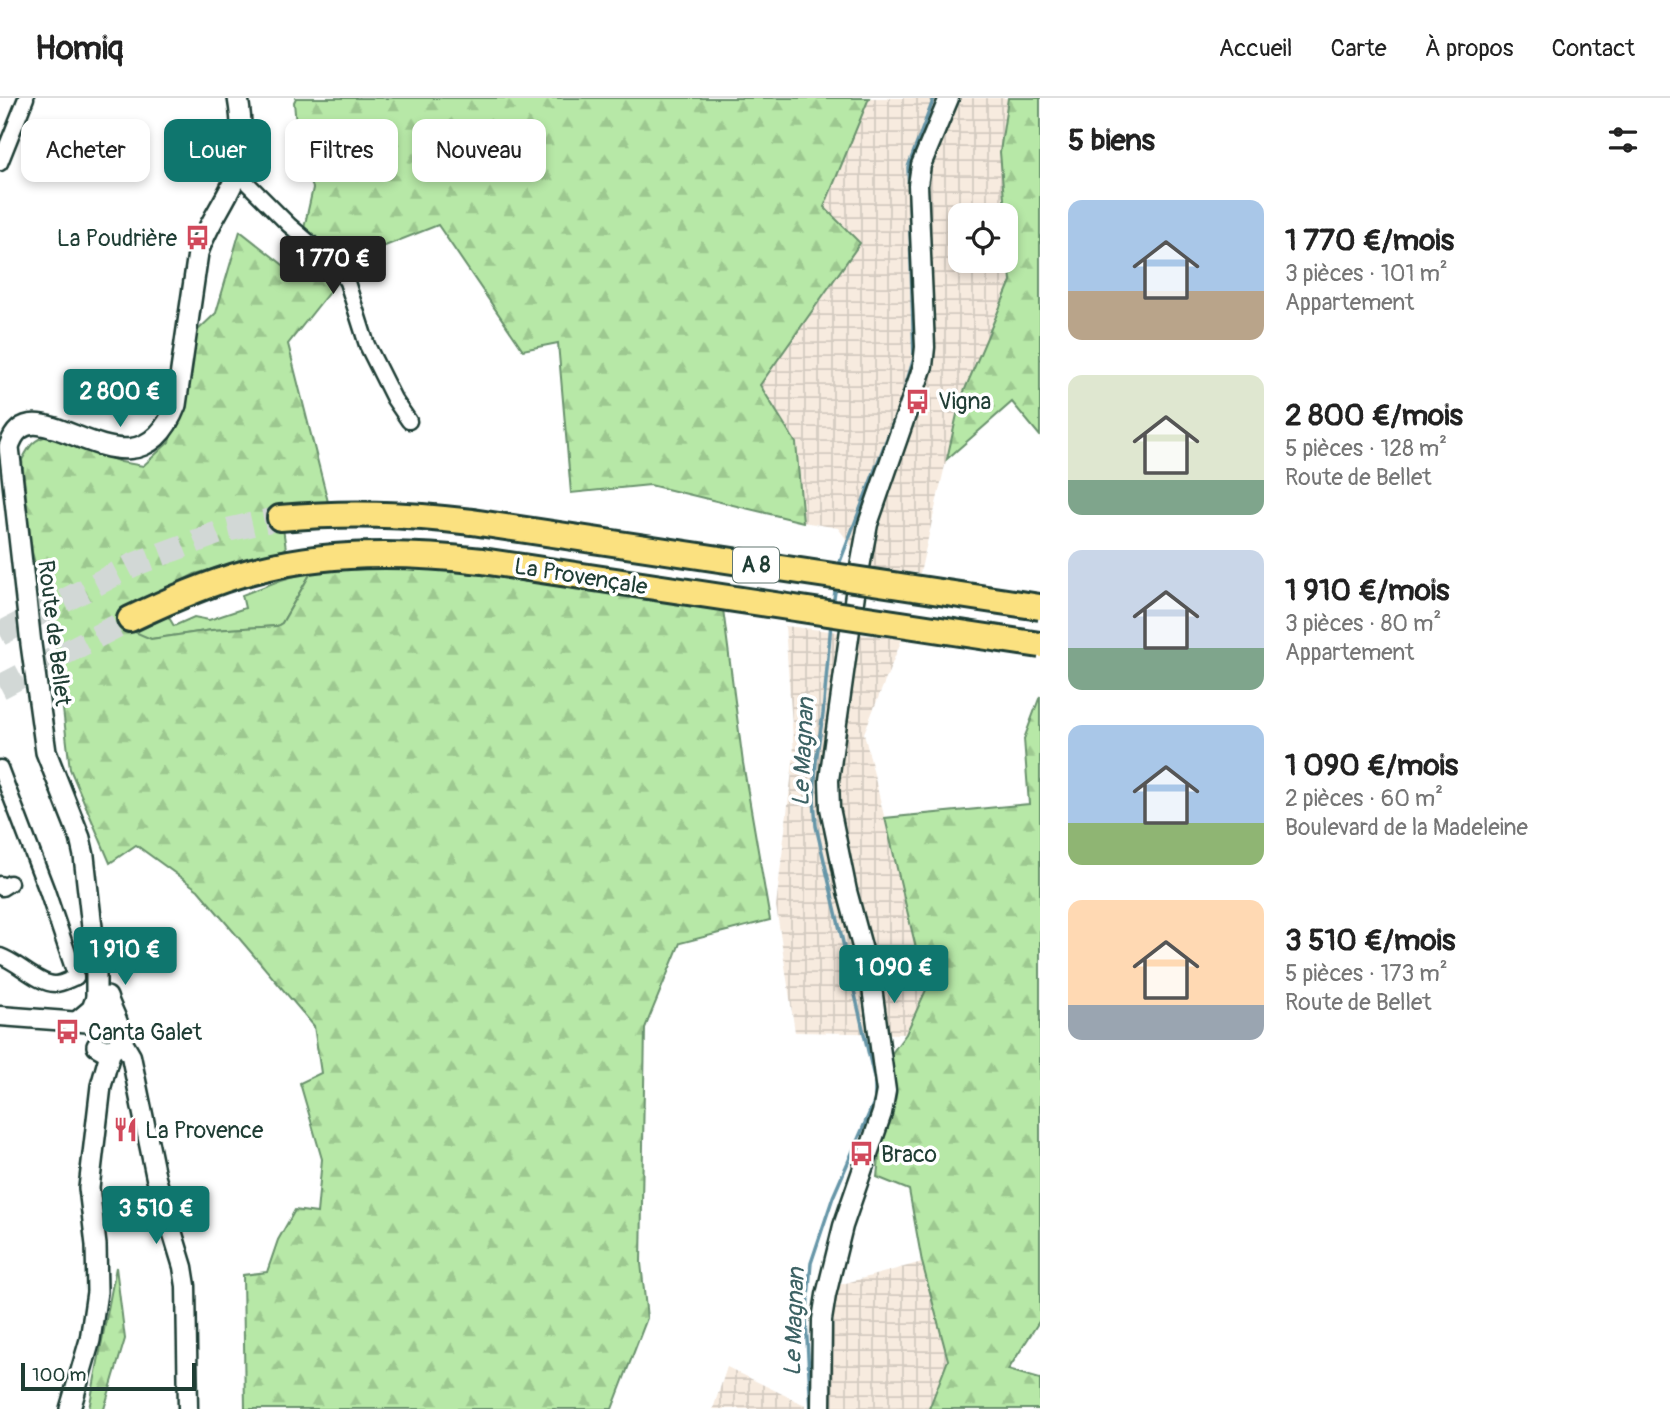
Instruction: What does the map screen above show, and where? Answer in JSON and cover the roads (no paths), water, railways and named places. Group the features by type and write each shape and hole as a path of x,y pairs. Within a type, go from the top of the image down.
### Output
{"highway":[{"name":"La Provençale","path":"280,518 327,513 377,513 472,522 1040,607"},
{"name":"La Provençale","path":"130,619 177,597 248,572 320,558 383,554 482,561 1040,645"}],"main road":[{"name":"Route de Bellet","path":"238,98 240,119"},
{"name":"Route de Bellet","path":"96,963 80,838 46,752 29,631 9,447 15,433 30,423 47,424 100,446 119,449 138,447 161,433 176,405 198,253 205,233 232,182"},
{"path":"79,1020 92,1009 96,992 96,963"},
{"path":"70,1409 90,1340 97,1292 96,1245 89,1188 107,1037 96,963"},
{"path":"96,992 107,1037"}],"street":[{"path":"0,163 26,98"},
{"path":"821,1409 822,1320 825,1295 843,1226 882,1113 886,1091 871,980 847,891 830,808 830,767 868,524 923,366 925,347 918,185 921,164 949,98"},
{"path":"246,182 289,225 338,267 347,282 367,345 394,399 409,421"},
{"path":"0,768 47,891 76,977 96,992"},
{"path":"0,956 57,987 76,977"},
{"path":"0,1016 46,1021 79,1020 131,1056 156,1178 186,1286 188,1409"},
{"path":"46,1021 107,1037"}],"waterway":[{"name":"Le Magnan","path":"838,567 900,404 914,358 908,167 934,98"},
{"name":"Le Magnan","path":"833,605 836,585"},
{"name":"Le Magnan","path":"811,1409 806,1321 811,1263 833,1197 875,1100 875,1081 816,826 816,761 831,623"}],"tunnel":[{"path":"0,634 133,565 223,531 280,518"},
{"path":"0,687 130,619"}],"place":[{"name":"La Poudrière","path":"197,238"},
{"name":"Vigna","path":"918,401"},
{"name":"Canta Galet","path":"68,1032"},
{"name":"La Provence","path":"125,1130"},
{"name":"Braco","path":"861,1154"}]}
